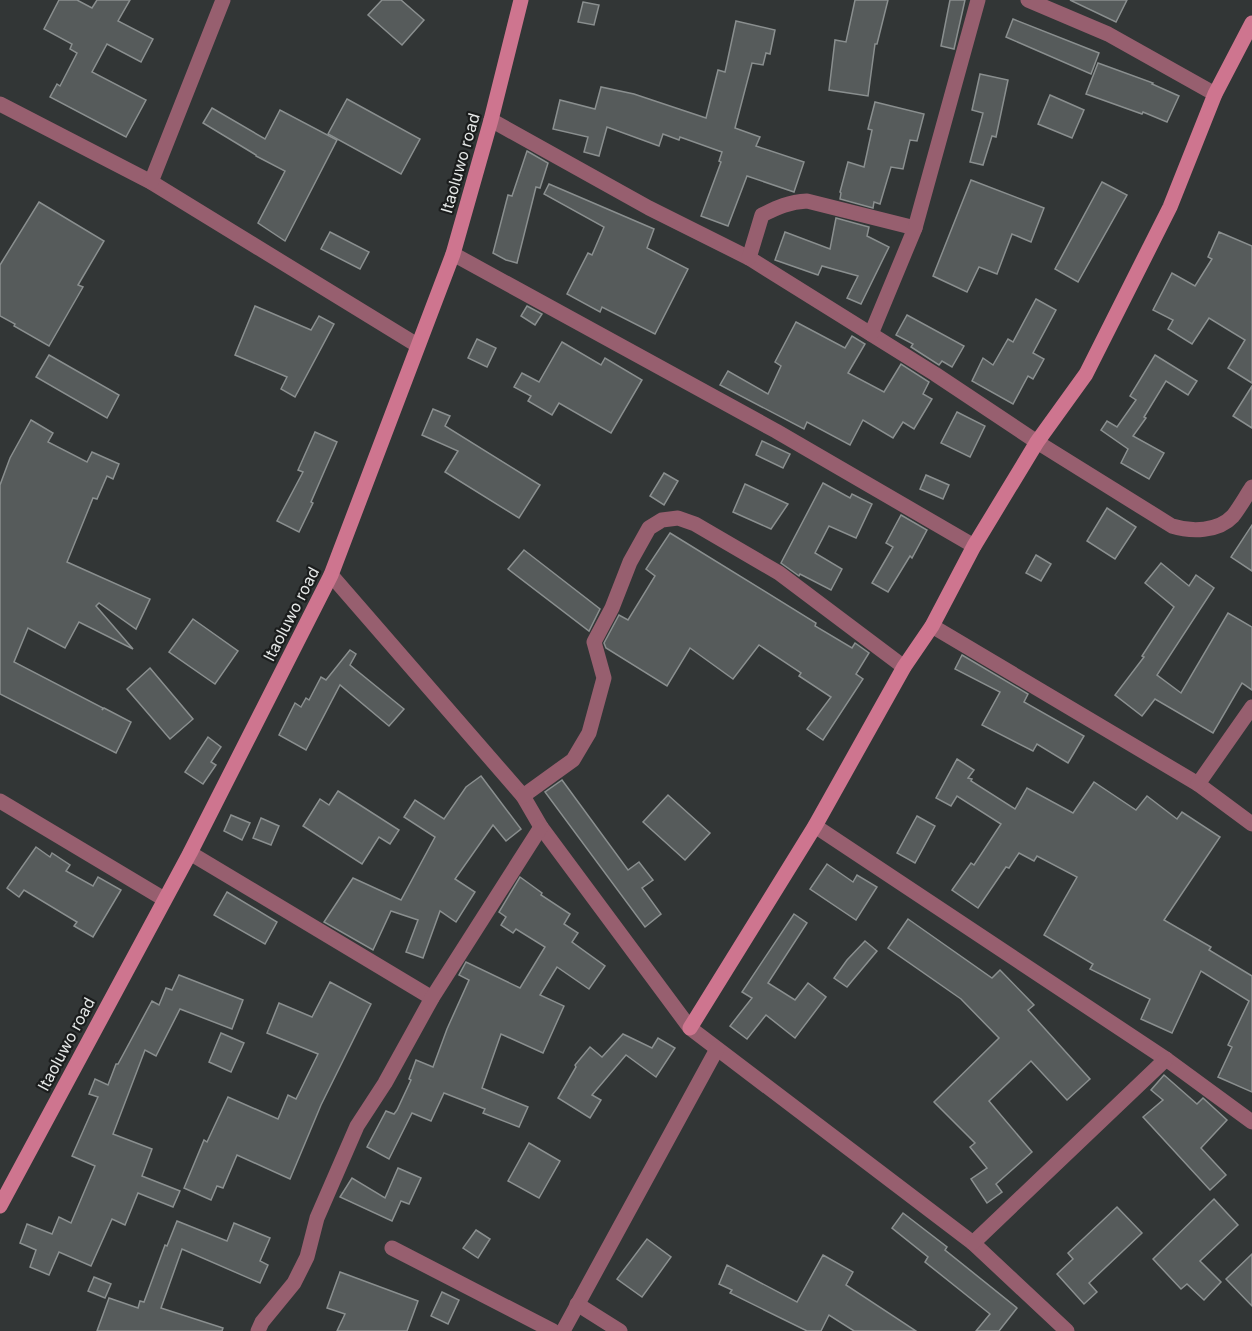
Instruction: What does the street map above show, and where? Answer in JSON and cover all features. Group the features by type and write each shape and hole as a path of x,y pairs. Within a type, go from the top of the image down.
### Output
{"street":[{"path":"150,182 223,0"},
{"name":"Itaoluwo road","path":"1,1199 190,853 331,575 453,254 491,120 521,0"},
{"path":"871,334 915,228 978,0"},
{"path":"1028,0 1108,34 1215,94"},
{"path":"690,1028 814,826 904,667 932,626 974,546 1037,442 1086,374 1170,207 1215,94 1252,23"},
{"path":"0,104 150,182 417,345"},
{"path":"491,120 649,208 749,258 1172,526 1186,530 1199,530 1219,524 1232,517 1252,487"},
{"path":"749,258 762,215 794,202 807,201 915,228"},
{"path":"453,254 776,431 974,546"},
{"path":"523,796 573,760 590,733 604,678 594,642 644,536 649,528 662,520 678,518 694,524 779,573 904,667"},
{"path":"331,575 523,796 541,827 690,1028 973,1243 1065,1330"},
{"path":"932,626 1198,784 1252,824"},
{"path":"1198,784 1252,707"},
{"path":"0,801 165,899"},
{"path":"814,826 1166,1059 1252,1122"},
{"path":"258,1331 262,1322 294,1283 307,1257 317,1218 357,1126 385,1083 432,998 541,827"},
{"path":"190,853 432,998"},
{"path":"563,1331 717,1048"},
{"path":"973,1243 1166,1059"},
{"path":"392,1248 553,1331"},
{"path":"577,1304 620,1331"}],"building":[{"path":"59,0 77,0 92,8 97,0 130,0 118,21 153,39 141,62 107,44 92,72 146,100 126,137 50,97 57,84 60,86 77,53 70,49 72,44 44,29"},
{"path":"382,0 401,0 424,20 402,45 368,15"},
{"path":"855,0 888,0 877,44 875,44 868,96 829,90 835,40 846,42"},
{"path":"950,0 965,0 954,49 941,46"},
{"path":"1070,0 1127,0 1116,22"},
{"path":"583,2 599,5 594,25 578,22"},
{"path":"1013,19 1099,53 1091,74 1006,37"},
{"path":"736,21 775,30 770,54 766,53 763,65 752,63 735,128 760,137 756,146 804,162 794,192 747,176 728,226 701,216 721,162 719,161 722,152 680,137 679,140 663,134 659,146 607,127 599,156 584,152 588,137 553,129 560,100 595,109 601,87 634,94 706,118 718,70 725,72"},
{"path":"1098,63 1153,83 1179,96 1167,122 1086,94"},
{"path":"980,74 1008,80 996,137 992,136 983,165 970,162 983,113 972,110"},
{"path":"1050,95 1084,110 1072,138 1038,124"},
{"path":"347,99 420,139 401,174 328,134"},
{"path":"875,102 924,114 917,141 910,140 903,169 891,167 880,204 874,202 873,208 840,199 840,192 848,162 864,167 872,130 868,129"},
{"path":"212,108 265,139 280,110 337,140 285,241 258,223 285,171 203,123"},
{"path":"527,151 548,163 540,188 536,187 517,263 493,253 508,195 512,196"},
{"path":"971,180 1044,208 1031,242 1012,234 997,274 979,267 967,292 933,276"},
{"path":"1102,182 1127,195 1078,282 1055,269"},
{"path":"549,184 654,229 647,248 688,269 655,334 602,307 600,312 567,294 588,253 592,255 604,227 544,194"},
{"path":"39,202 104,241 78,285 83,287 49,346 0,316 0,265"},
{"path":"836,218 869,227 867,236 889,247 861,304 847,298 858,276 822,266 818,275 775,260 785,232 830,249"},
{"path":"330,232 369,252 360,269 321,249"},
{"path":"1219,232 1252,246 1252,383 1228,368 1245,340 1209,318 1192,344 1168,329 1173,320 1153,310 1172,273 1195,286 1212,259 1208,257"},
{"path":"1036,299 1056,310 1033,353 1044,359 1033,379 1028,376 1013,404 972,381 983,358 993,365 1008,339 1013,342"},
{"path":"255,306 311,330 319,316 334,324 295,397 281,389 287,377 235,355"},
{"path":"527,306 542,314 535,325 521,316"},
{"path":"907,315 964,346 952,367 942,361 939,365 911,347 913,344 896,335"},
{"path":"796,322 845,348 852,336 865,344 848,373 884,392 901,364 929,382 923,394 932,399 914,429 903,422 893,438 863,420 850,445 807,422 804,429 720,385 728,371 768,394 781,366 775,362"},
{"path":"477,339 496,348 487,367 468,358"},
{"path":"562,342 601,365 605,358 642,380 611,433 559,403 552,415 528,401 531,396 514,387 522,373 539,382"},
{"path":"49,355 119,395 107,418 36,377"},
{"path":"1155,355 1197,381 1188,395 1166,381 1144,417 1146,418 1133,436 1164,453 1149,479 1121,463 1128,449 1101,430 1107,421 1117,427 1136,400 1130,396"},
{"path":"1252,386 1252,428 1233,416"},
{"path":"433,409 450,416 445,426 540,485 519,518 445,472 458,451 422,435"},
{"path":"957,412 985,426 970,457 941,443"},
{"path":"31,420 53,433 48,442 87,462 92,452 119,464 113,479 107,476 97,499 93,498 67,562 150,599 136,629 99,603 96,606 133,649 79,622 65,648 28,628 14,662 103,708 102,710 104,708 131,722 116,753 0,694 0,485 10,458"},
{"path":"315,432 337,442 299,532 277,521 303,472 298,470"},
{"path":"762,441 790,454 783,468 756,455"},
{"path":"664,473 678,481 664,505 650,496"},
{"path":"926,475 949,485 943,499 920,489"},
{"path":"823,483 850,498 852,494 872,504 856,538 829,526 815,553 842,569 831,590 800,574 799,576 781,563"},
{"path":"745,484 788,504 771,529 733,512"},
{"path":"1107,508 1136,527 1115,559 1087,541"},
{"path":"901,515 927,530 912,558 910,556 888,592 872,583 893,547 886,543"},
{"path":"1252,525 1252,571 1231,557"},
{"path":"670,533 816,623 815,626 852,648 855,643 869,653 856,674 863,679 823,740 807,729 831,697 799,676 801,673 759,645 733,679 690,648 667,686 606,648 604,643 619,615 628,620 655,576 646,569"},
{"path":"524,550 600,609 589,631 508,569"},
{"path":"1036,555 1051,564 1041,581 1026,573"},
{"path":"1161,563 1189,586 1196,575 1214,588 1157,675 1181,693 1228,613 1252,627 1252,690 1242,683 1213,733 1155,699 1142,716 1115,695 1144,657 1142,656 1174,607 1145,583"},
{"path":"193,619 238,651 215,684 169,652"},
{"path":"350,650 356,654 350,665 404,709 389,726 340,685 306,750 279,735 295,703 301,707 306,698 309,700 321,677 326,680"},
{"path":"962,655 1028,694 1024,702 1084,736 1068,763 1037,744 1033,751 982,725 1000,692 955,669"},
{"path":"150,668 193,719 170,739 127,689"},
{"path":"208,737 221,747 211,762 216,765 203,784 185,772"},
{"path":"957,759 974,770 968,778 972,779 971,781 1015,809 1027,788 1073,813 1094,782 1136,810 1147,796 1177,819 1182,812 1220,837 1164,920 1211,947 1209,950 1252,976 1252,1092 1218,1077 1232,1047 1228,1045 1249,1001 1201,971 1172,1033 1141,1019 1150,999 1090,969 1093,964 1044,935 1077,877 1037,856 1034,861 1019,853 1009,868 1006,867 978,908 952,890 971,863 974,865 1001,824 957,796 951,806 936,798"},
{"path":"481,776 521,829 506,841 493,825 455,879 475,892 456,922 440,911 423,958 406,952 418,920 391,911 373,950 324,922 353,878 401,900 435,837 404,817 415,800 444,819 466,787"},
{"path":"562,780 628,870 639,862 653,880 642,888 661,914 645,927 545,792"},
{"path":"338,791 399,830 390,844 379,837 362,864 303,826 320,799 329,805"},
{"path":"668,795 710,833 685,860 643,822"},
{"path":"231,815 250,823 242,840 224,831"},
{"path":"917,816 935,826 915,863 897,853"},
{"path":"261,818 279,826 271,845 253,838"},
{"path":"36,847 50,857 52,853 70,865 66,871 93,886 98,877 121,890 93,937 74,926 77,922 24,890 19,897 7,888"},
{"path":"827,864 853,882 857,875 877,887 856,920 810,889"},
{"path":"520,877 542,893 541,895 570,914 564,924 578,933 572,942 605,966 589,989 557,967 540,995 564,1006 543,1053 501,1034 482,1088 528,1107 519,1127 483,1113 485,1109 444,1093 431,1121 412,1113 389,1159 367,1147 386,1111 394,1114 397,1110 411,1080 409,1079 416,1060 433,1067 469,980 459,975 466,962 520,988 545,947 516,929 513,933 501,925 506,917 499,912"},
{"path":"227,892 277,922 265,944 214,915"},
{"path":"794,914 807,923 768,983 795,1000 808,983 826,997 795,1038 766,1015 747,1039 730,1026 752,998 742,992"},
{"path":"908,919 992,978 1000,970 1034,1005 1028,1010 1090,1079 1067,1100 1031,1061 989,1101 1032,1152 996,1184 1002,1192 987,1203 971,1179 987,1168 970,1147 975,1143 934,1102 999,1038 961,999 888,948"},
{"path":"865,941 877,951 847,987 834,978"},
{"path":"179,975 243,1000 232,1029 180,1009 156,1056 145,1050 113,1134 152,1149 142,1176 180,1191 173,1207 138,1193 125,1225 112,1219 91,1266 59,1252 49,1275 30,1267 36,1250 20,1243 27,1224 52,1234 59,1217 71,1223 95,1166 72,1156 98,1097 89,1094 95,1079 108,1085 116,1064 152,1001 159,1005 166,988 172,990"},
{"path":"330,982 371,1004 321,1105 290,1179 237,1155 223,1188 217,1186 211,1200 184,1188 204,1140 207,1142 228,1097 278,1119 288,1095 296,1099 318,1054 267,1033 279,1003 312,1017"},
{"path":"221,1033 244,1043 231,1072 209,1062"},
{"path":"623,1034 652,1048 658,1038 675,1048 656,1077 626,1055 592,1095 601,1100 590,1118 558,1098 576,1067 575,1065 590,1047 602,1057"},
{"path":"1164,1075 1197,1104 1203,1098 1227,1120 1201,1148 1226,1175 1210,1190 1143,1117 1163,1100 1151,1090"},
{"path":"529,1143 560,1161 539,1198 508,1181"},
{"path":"398,1168 421,1178 409,1204 401,1201 392,1221 340,1197 352,1178 385,1198"},
{"path":"1214,1199 1238,1225 1200,1261 1221,1282 1204,1300 1187,1284 1181,1289 1153,1259"},
{"path":"1117,1207 1142,1233 1089,1283 1097,1292 1084,1304 1057,1274 1073,1259 1068,1253"},
{"path":"903,1213 947,1247 945,1250 1017,1308 999,1331 976,1331 990,1314 925,1262 928,1257 892,1228"},
{"path":"177,1221 227,1241 234,1223 270,1238 260,1261 268,1265 260,1283 182,1249 161,1308 223,1328 222,1331 97,1331 109,1298 138,1308 140,1301 144,1302 165,1245 167,1246"},
{"path":"476,1230 490,1239 478,1258 463,1248"},
{"path":"647,1239 671,1257 642,1297 617,1279"},
{"path":"1252,1254 1252,1306 1226,1279"},
{"path":"823,1255 853,1272 846,1285 916,1331 854,1331 829,1315 821,1331 807,1331 730,1293 732,1290 719,1284 727,1265 797,1302"},
{"path":"340,1272 418,1301 407,1331 337,1331 345,1314 327,1308"},
{"path":"94,1277 111,1284 105,1298 88,1291"},
{"path":"442,1292 459,1300 448,1324 431,1316"}]}
